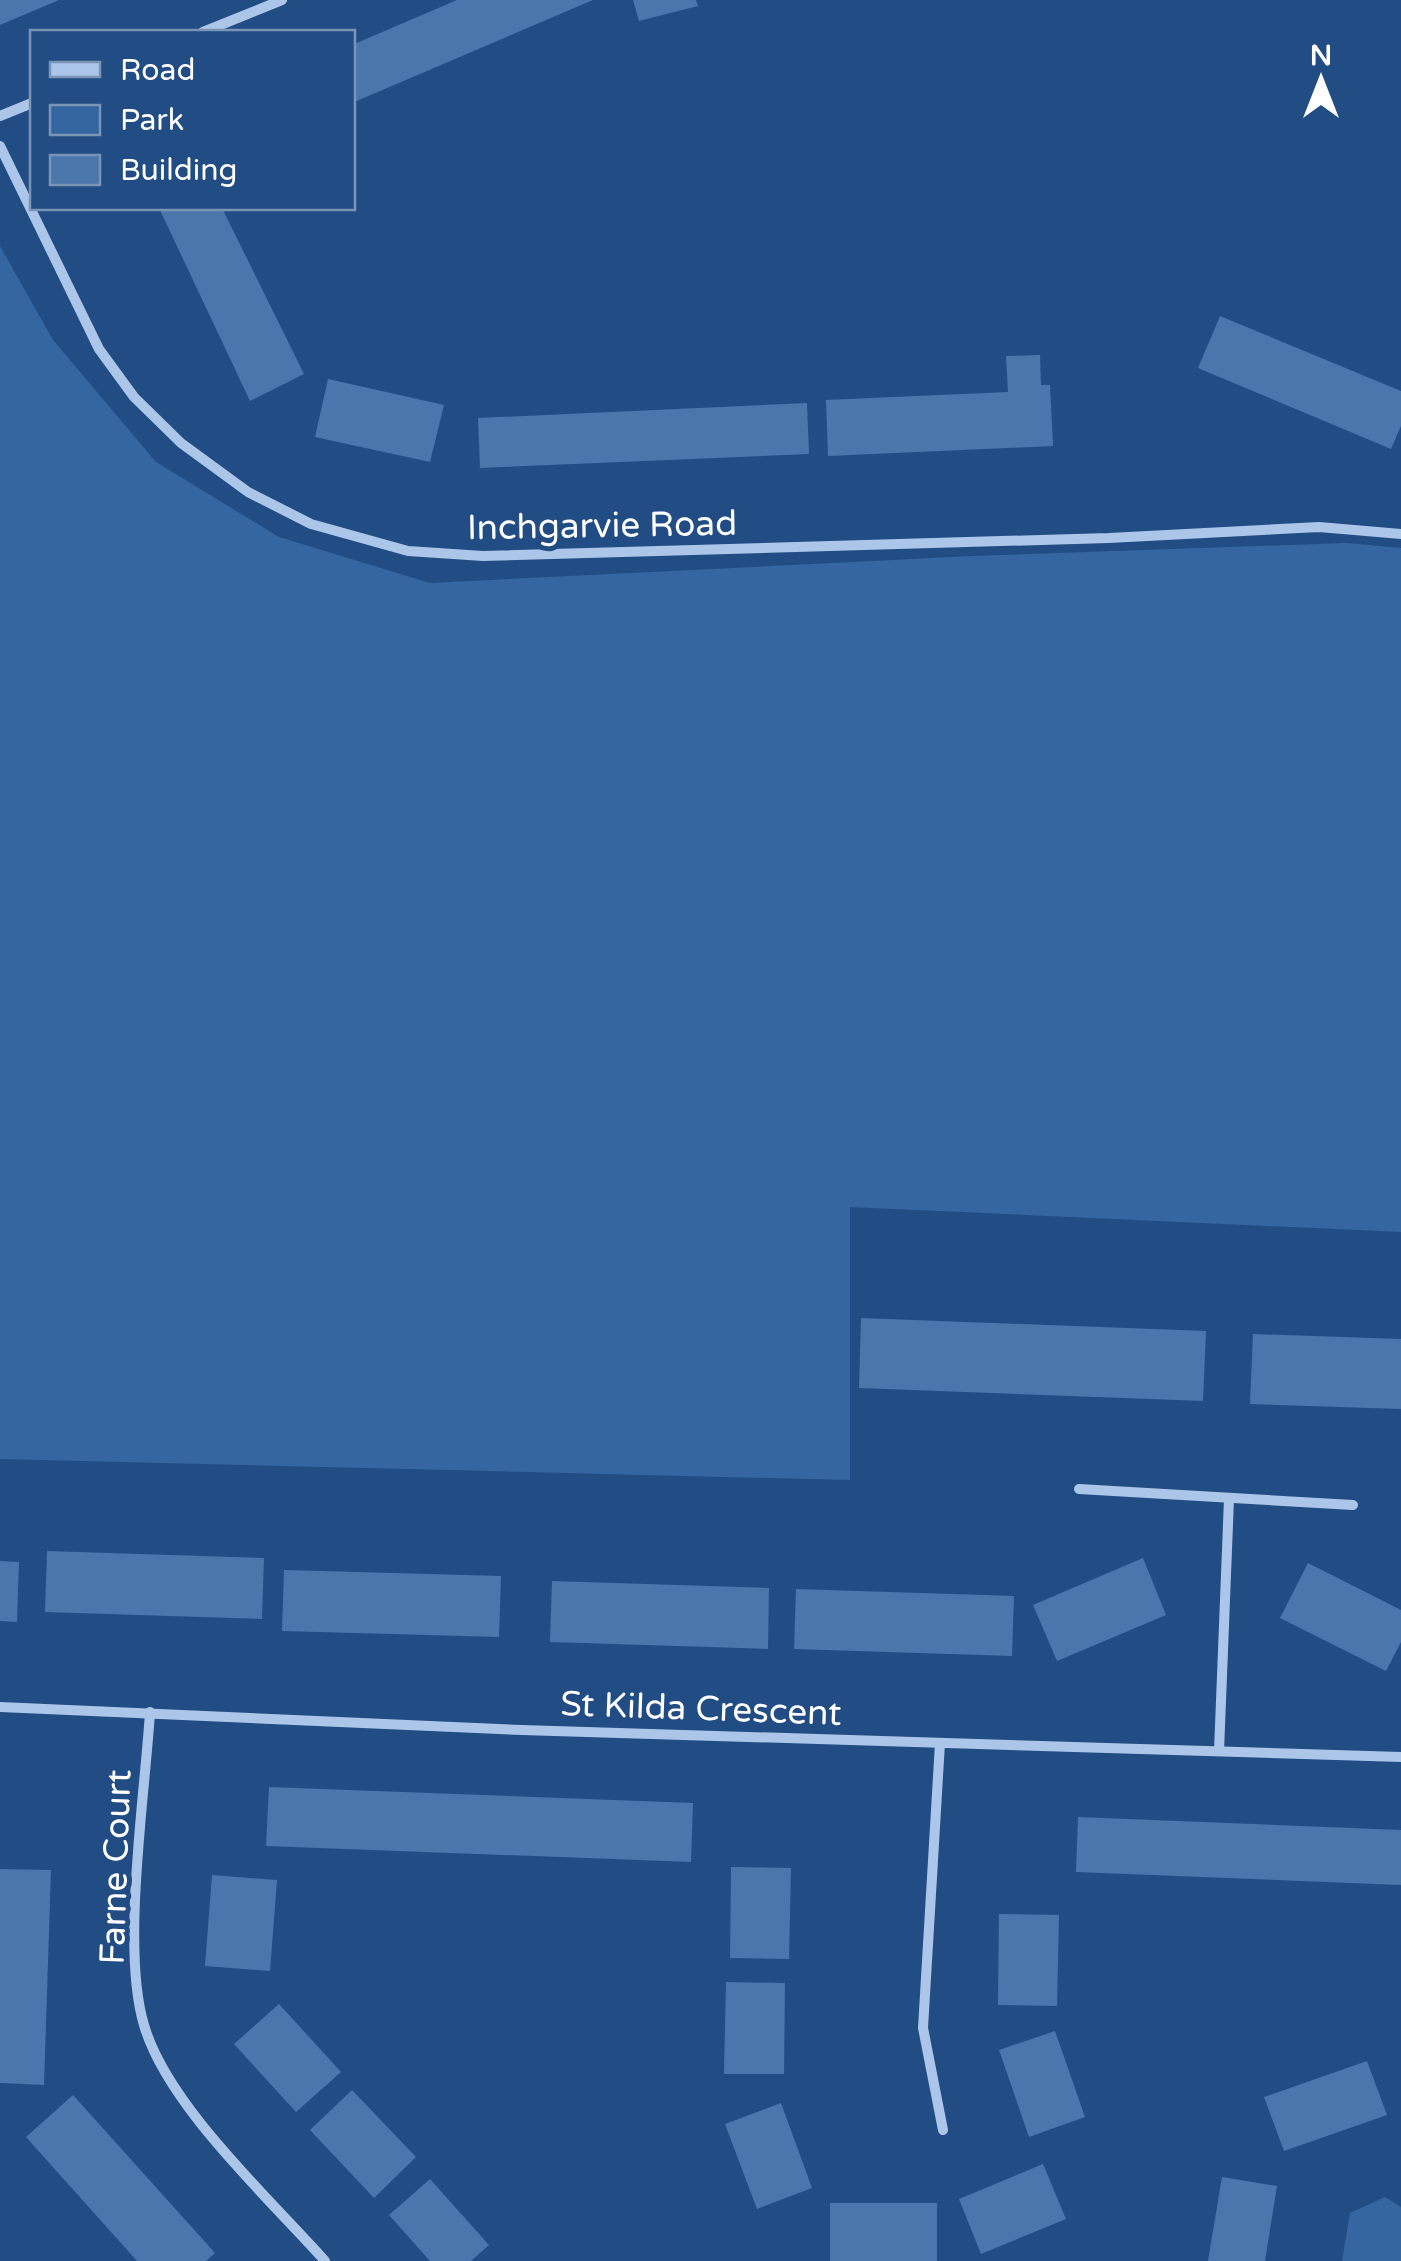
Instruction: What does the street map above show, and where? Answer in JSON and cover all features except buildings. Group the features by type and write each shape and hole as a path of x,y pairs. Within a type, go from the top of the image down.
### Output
{"street":[{"path":"208,30 282,0"},
{"path":"0,116 30,103"},
{"name":"Inchgarvie Road","path":"0,146 30,208"},
{"name":"Inchgarvie Road","path":"31,210 99,350 134,397 181,444 248,492 311,524 408,551 578,556 1319,527 1401,534"},
{"path":"1079,1489 1353,1505"},
{"path":"1219,1751 1229,1500"},
{"name":"St Kilda Crescent","path":"0,1707 522,1730 1401,1757"},
{"name":"Farne Court","path":"150,1712 134,1953 144,2025 176,2092 325,2261"},
{"path":"940,1742 923,2028 943,2130"}],"green space":[{"path":"0,246 53,340 156,462 279,537 430,583 973,556 1347,543 1401,548 1401,1232 850,1207 850,1480 0,1459"},
{"path":"1385,2197 1401,2207 1401,2261 1342,2261 1350,2213"}]}
